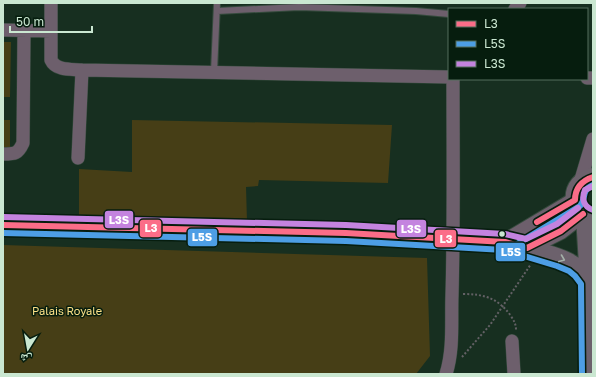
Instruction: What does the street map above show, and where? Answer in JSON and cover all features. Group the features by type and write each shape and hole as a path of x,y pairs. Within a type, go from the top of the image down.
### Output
{"main road":[{"path":"584,202 589,281 590,374"},
{"path":"535,250 573,264 581,270 589,281"}],"street":[{"path":"51,3 51,60 53,65 58,68 82,70 448,77"},
{"path":"3,30 51,32"},
{"path":"3,154 13,154 19,151 23,143 24,31"},
{"path":"78,158 82,70"},
{"path":"446,374 450,361 452,295 453,80"},
{"path":"3,224 453,238 504,242 535,250 561,231 584,202 593,139"},
{"path":"504,242 584,202"},
{"path":"512,341 514,374"}],"lane":[{"path":"214,72 217,3"},
{"path":"217,11 299,7 416,11 448,14"}],"path":[{"path":"459,361 490,325 526,269 535,250"},
{"path":"452,295 481,295 491,298 503,306 516,325 512,341"}],"green space":[{"path":"3,42 11,42 10,97 3,97"},
{"path":"3,120 10,120 10,150 3,150"},
{"path":"132,120 392,125 388,183 259,180 258,186 246,187 247,222 79,219 79,169 132,172"},
{"name":"Palais Royale","path":"3,245 427,258 430,356 416,374 3,374"}],"transit line":[{"name":"L3","path":"537,222 575,200 576,192 582,183 593,177"},
{"name":"L5S","path":"509,249 580,206 586,190 593,185"},
{"name":"L3S","path":"593,186 585,190 583,196 585,205 593,210"},
{"name":"L3S","path":"3,217 346,225 505,234 526,239 557,224 578,208"},
{"name":"L3","path":"3,225 346,233 505,242 527,248 561,231 583,214"},
{"name":"L5S","path":"3,233 346,241 504,250 569,271 581,284 582,374"}]}
